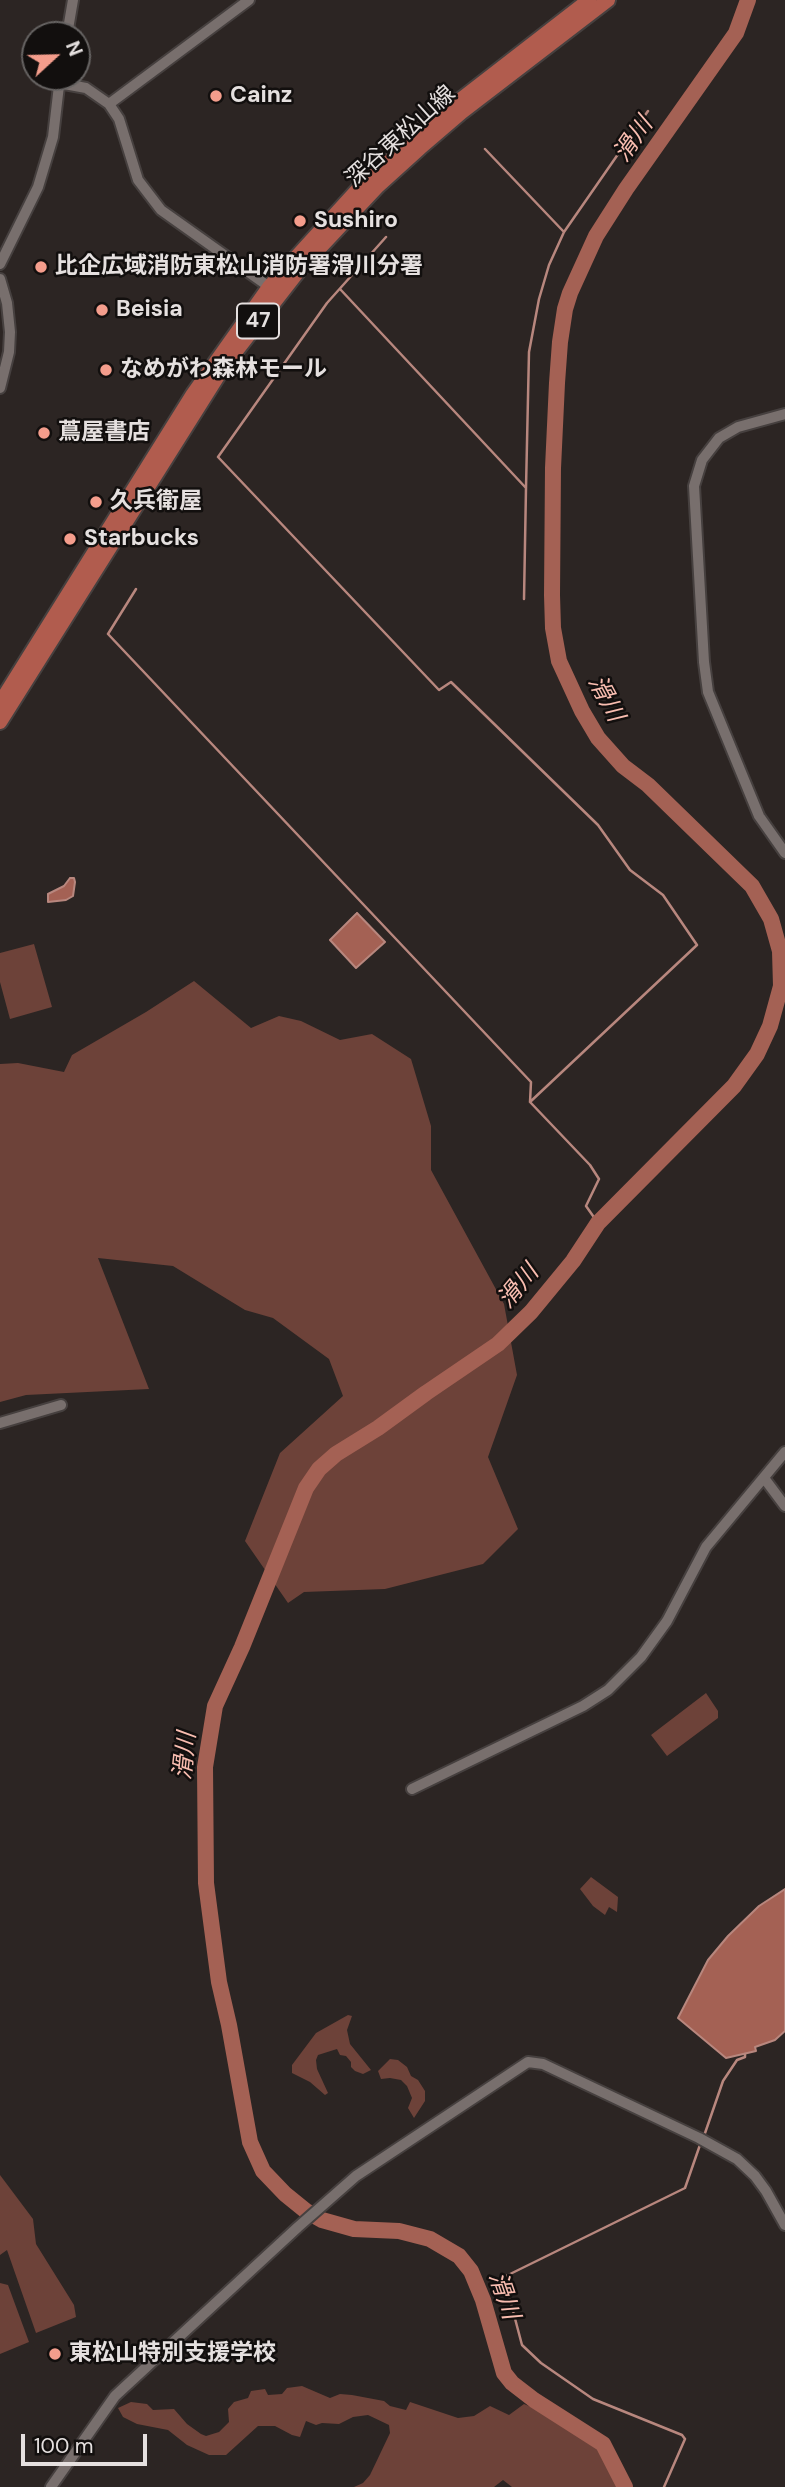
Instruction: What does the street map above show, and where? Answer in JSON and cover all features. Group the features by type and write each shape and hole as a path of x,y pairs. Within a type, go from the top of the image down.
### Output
{"main road":[{"name":"深谷東松山線","path":"0,703 193,394 361,186 460,100 589,0"},
{"name":"深谷東松山線","path":"0,722 195,411 274,291 411,155 462,112 608,0"}],"street":[{"path":"69,21 73,0"},
{"path":"109,104 248,0"},
{"path":"0,264 38,187 53,137 59,91"},
{"path":"90,91 109,104 119,119 138,180 152,200 172,219 274,291"},
{"path":"0,279 7,303 10,332 9,352 0,388"},
{"path":"785,414 738,428 719,438 709,449 697,472 694,507 708,692 760,816 785,853"},
{"path":"0,1423 61,1405"},
{"path":"412,1789 583,1706 608,1689 641,1657 667,1621 706,1547 785,1452"},
{"path":"764,1478 785,1506"},
{"path":"51,2487 116,2396 326,2202 381,2159 532,2061 699,2138 737,2159 766,2191 785,2225"}],"shaded area":[{"path":"70,878 74,878 75,882 73,896 66,900 48,902 48,894 64,886"},
{"path":"357,913 385,942 356,968 330,940"},
{"path":"34,944 52,1007 10,1019 0,982 0,953"},
{"path":"194,981 251,1028 279,1016 301,1021 340,1040 372,1034 411,1059 431,1126 431,1170 504,1304 517,1375 488,1457 518,1529 483,1564 385,1589 304,1592 288,1603 245,1541 280,1453 343,1396 329,1359 273,1318 245,1310 173,1266 98,1258 149,1389 26,1395 0,1402 0,1064 18,1063 64,1072 72,1055"},
{"path":"706,1693 718,1711 718,1718 667,1756 651,1735"},
{"path":"591,1877 618,1897 617,1912 609,1907 605,1915 593,1906 580,1889"},
{"path":"785,1889 785,2031 775,2040 755,2047 756,2051 726,2058 678,2018 708,1960 759,1906"},
{"path":"348,2015 352,2016 347,2030 350,2044 371,2070 363,2074 355,2071 351,2062 346,2056 340,2055 337,2049 318,2055 317,2069 328,2093 325,2095 310,2082 292,2073 292,2065 316,2033"},
{"path":"390,2059 398,2060 407,2067 411,2076 418,2080 425,2091 425,2101 414,2118 408,2108 412,2098 407,2086 401,2080 381,2079 378,2071"},
{"path":"0,2175 33,2219 36,2244 74,2305 76,2317 36,2333 7,2250 0,2255"},
{"path":"0,2283 8,2285 29,2342 0,2354"},
{"path":"302,2386 330,2398 340,2394 352,2395 384,2401 390,2406 406,2410 410,2402 458,2418 474,2416 490,2406 509,2415 524,2404 553,2416 597,2448 608,2464 617,2487 512,2487 503,2480 494,2487 354,2487 363,2483 370,2475 390,2433 389,2425 368,2415 353,2417 339,2424 316,2425 306,2421 300,2437 275,2426 258,2426 226,2455 209,2455 187,2445 168,2430 137,2424 123,2417 118,2408 131,2402 147,2404 153,2410 174,2409 187,2424 206,2436 219,2432 229,2422 228,2409 234,2402 248,2398 251,2391 265,2389 268,2395 282,2394 287,2388"}],"waterway":[{"name":"滑川","path":"625,2487 603,2444 534,2400 504,2373 483,2300 471,2271 459,2256 430,2239 399,2231 354,2229 322,2220 285,2194 263,2171 250,2142 219,1982 206,1883 205,1767 215,1706 242,1647 306,1488 319,1469 336,1454 498,1344 531,1312 573,1261 598,1223 734,1086 757,1054 770,1026 781,986 780,951 771,919 752,886 648,785 623,766 598,738 559,661 553,628 552,595 557,383 560,342 570,293 596,236 736,33 748,0"},
{"path":"526,488 529,352 539,299 549,265 564,232 648,111"},
{"path":"485,149 564,232"},
{"path":"386,237 327,303 218,457 439,690 451,682 598,825 630,870 663,895 697,945 530,1102"},
{"path":"340,289 526,488 524,599"},
{"path":"136,589 108,634 531,1082 530,1102 590,1165 599,1179 586,1206 598,1223"},
{"path":"704,2136 723,2081 737,2060 745,2057 745,2054"},
{"path":"664,2487 685,2439 682,2435 593,2399 541,2363 522,2345 504,2277 685,2188 701,2142"}],"place":[{"name":"Cainz","path":"216,96"},
{"name":"Sushiro","path":"300,221"},
{"name":"比企広域消防東松山消防署滑川分署","path":"41,267"},
{"name":"Beisia","path":"102,310"},
{"name":"なめがわ森林モール","path":"106,370"},
{"name":"蔦屋書店","path":"44,433"},
{"name":"久兵衛屋","path":"96,502"},
{"name":"Starbucks","path":"70,539"},
{"name":"東松山特別支援学校","path":"55,2354"}]}
